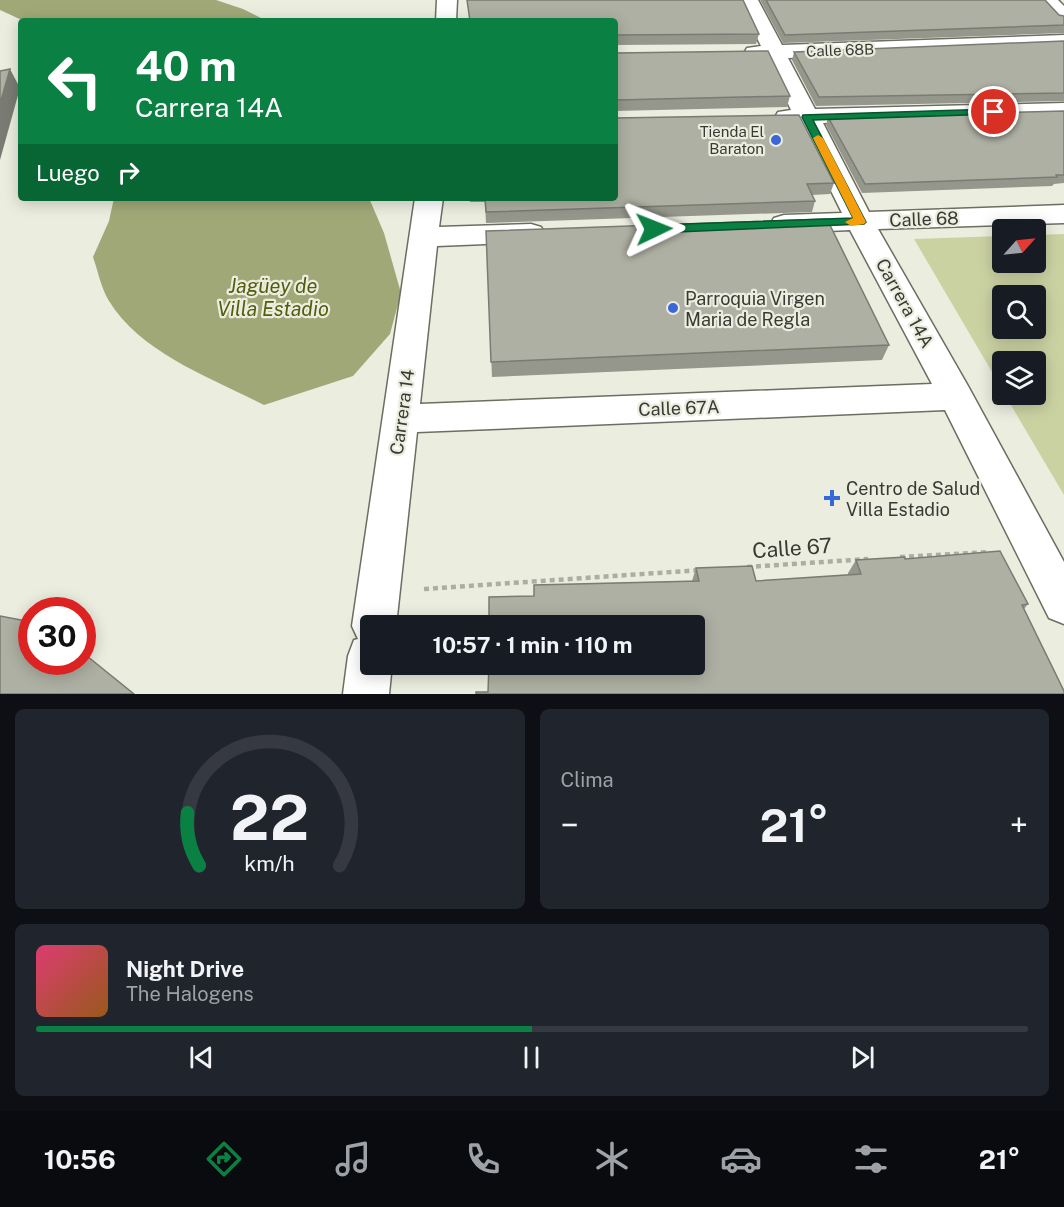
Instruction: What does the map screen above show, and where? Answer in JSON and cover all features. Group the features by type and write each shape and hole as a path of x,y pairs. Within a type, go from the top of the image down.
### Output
{"street":[{"path":"447,0 447,18"},
{"name":"Carrera 14A","path":"748,0 860,222 956,396 1064,604"},
{"path":"1046,0 1064,17"},
{"name":"Calle 68B","path":"729,53 1064,41"},
{"path":"759,117 1064,110"},
{"name":"Carrera 14","path":"376,609 429,201"},
{"name":"Calle 68","path":"754,225 1064,214"},
{"path":"425,237 554,232"},
{"name":"Calle 67A","path":"401,419 956,396"},
{"path":"366,694 368,675"}],"path":[{"path":"891,558 1035,549"},
{"name":"Calle 67","path":"736,568 880,559"},
{"path":"376,609 712,570"}],"shaded area":[{"path":"1064,234 1064,495 1011,405 1046,405 1046,351 992,351 992,372 914,239 992,236 992,273 1046,273 1046,235"}],"water":[{"path":"0,0 216,0 261,18 18,18 0,10"},
{"name":"Jagüey de Villa Estadio","path":"113,201 370,201 384,233 401,293 390,334 353,376 264,405 200,374 158,350 123,320 106,296 93,257 109,221"}],"building":[{"path":"467,0 743,0 759,34 618,35 618,18 470,18"},
{"path":"766,0 1045,0 1059,15 1064,16 1064,25 785,35"},
{"path":"1064,41 1064,93 819,97 794,52"},
{"path":"768,51 790,96 618,100 618,53"},
{"path":"10,69 0,104 0,71"},
{"path":"1064,111 1064,175 865,184 828,117"},
{"path":"799,115 834,183 807,184 815,201 486,212 485,201 618,201 618,118"},
{"name":"Parroquia Virgen Maria de Regla","path":"827,219 889,345 491,362 486,231"},
{"path":"1000,551 1028,604 1022,605 1064,694 476,694 476,692 488,692 489,675 705,675 705,615 489,615 489,597 534,596 534,585 699,581 696,568 752,566 756,581 861,574 856,560 905,557 905,559"},
{"path":"0,616 18,619 18,675 96,675 96,663 134,694 0,694"}],"slow traffic":[{"path":"818,138 860,222 851,222"}],"place":[{"name":"Tienda El Baraton","path":"776,140"},
{"name":"Parroquia Virgen Maria de Regla","path":"673,308"},
{"name":"Centro de Salud Villa Estadio","path":"832,498"}],"route":[{"path":"654,229 860,222 807,117 994,112"}]}
